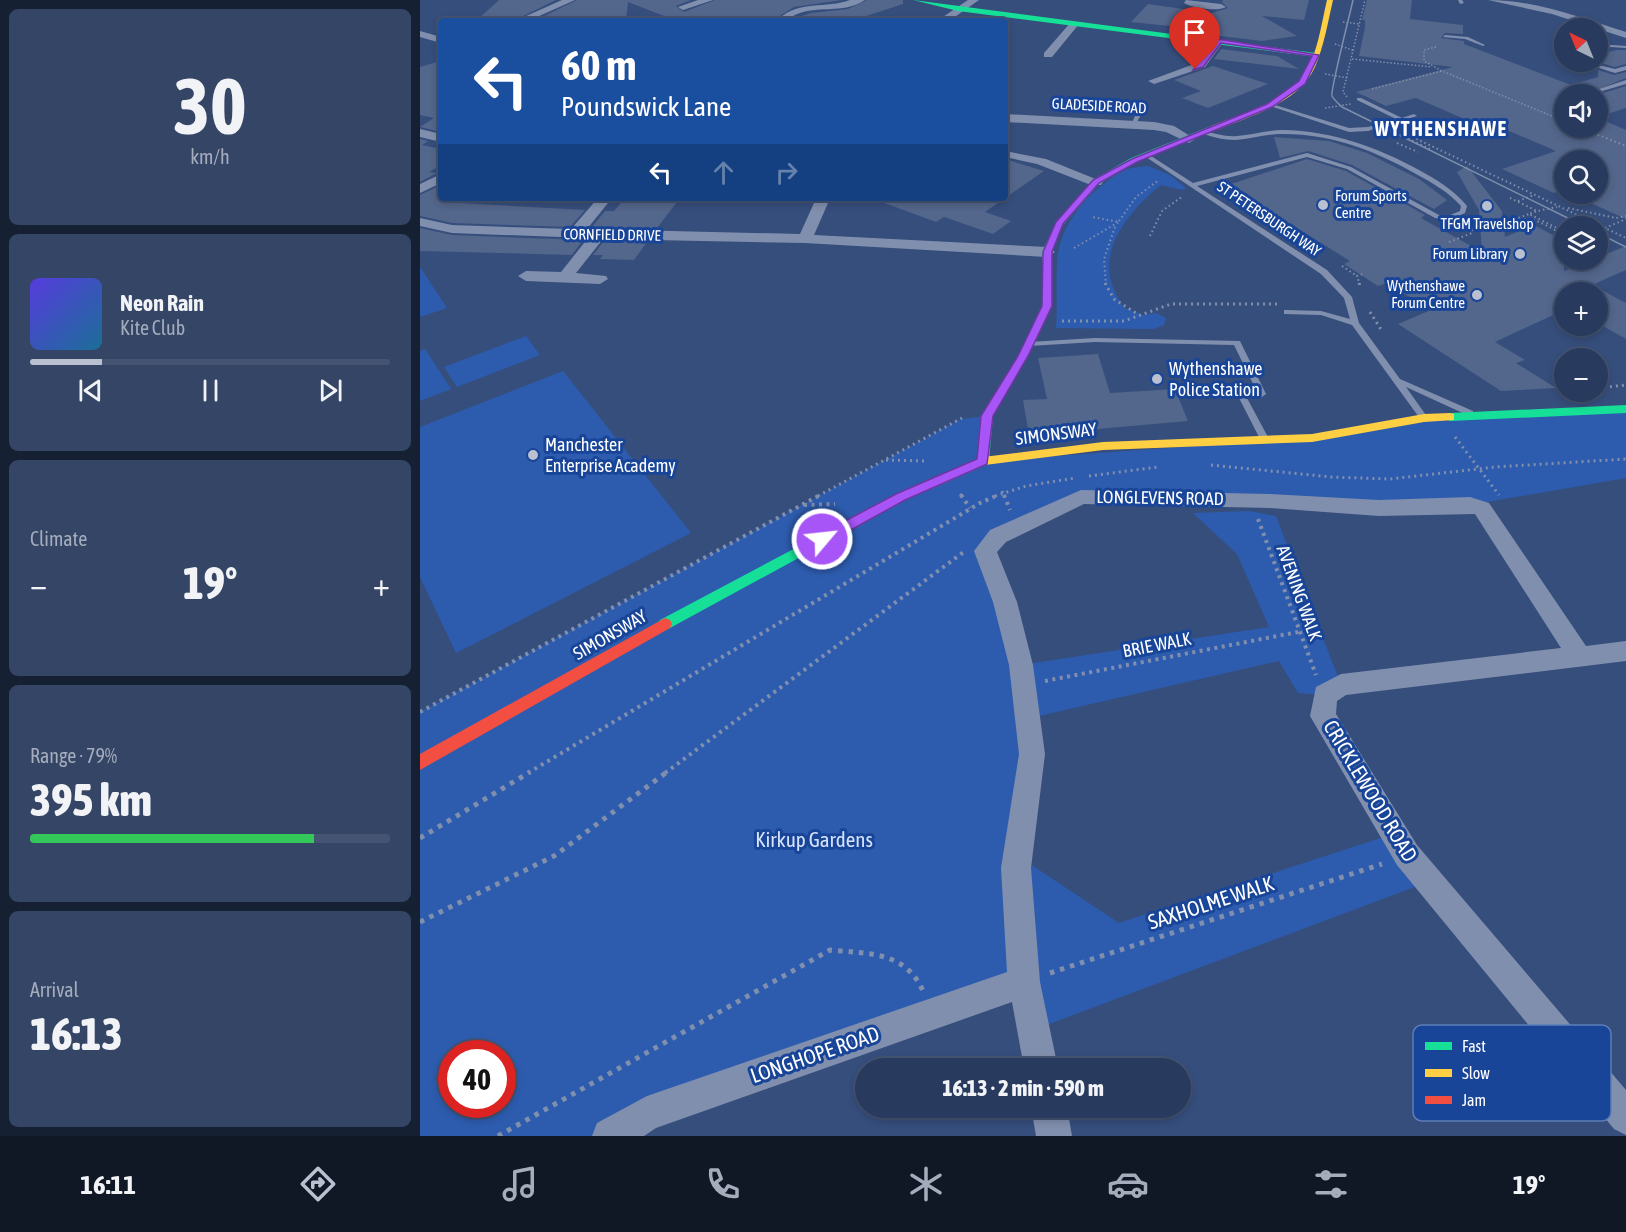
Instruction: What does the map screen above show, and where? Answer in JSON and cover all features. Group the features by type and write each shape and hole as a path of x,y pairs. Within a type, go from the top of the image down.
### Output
{"street":[{"path":"527,18 570,0"},
{"path":"683,7 708,0"},
{"path":"785,18 811,7 837,7 860,0"},
{"path":"915,0 957,9 1316,55"},
{"path":"946,18 974,0"},
{"path":"1191,0 1189,3 1221,7"},
{"path":"983,461 987,416 1029,344 1047,306 1047,254 1059,224 1096,182 1146,155 1270,105 1302,82 1316,55 1330,0"},
{"path":"1493,0 1554,12 1626,35"},
{"path":"823,18 837,14 841,9 837,7"},
{"path":"1048,55 1074,24"},
{"path":"420,34 438,39"},
{"path":"1154,81 1201,65 1219,41"},
{"name":"GLADESIDE ROAD","path":"1008,118 1133,124 1170,129 1189,139"},
{"path":"423,134 438,128"},
{"path":"423,134 438,137"},
{"path":"1008,154 1035,157 1051,167 1096,182"},
{"path":"420,189 438,180"},
{"path":"575,234 602,201"},
{"path":"805,239 821,203 820,201"},
{"name":"CORNFIELD DRIVE","path":"420,222 452,229 805,239 1047,254"},
{"path":"565,277 599,234"},
{"path":"526,276 600,279"},
{"name":"SIMONSWAY","path":"420,763 684,613 870,513 983,461 1103,446 1312,438 1424,418 1626,409"},
{"name":"LONGLEVENS ROAD","path":"985,551 998,536 1081,497 1251,500 1379,508 1470,505 1482,508"},
{"path":"1482,508 1579,656"},
{"path":"985,551 1005,602 1021,665 1032,754 1016,868 1024,982 1039,1058"},
{"name":"CRICKLEWOOD ROAD","path":"1549,1025 1407,855 1323,716 1325,695 1341,685 1626,651"},
{"name":"LONGHOPE ROAD","path":"610,1136 647,1114 1024,982"},
{"name":"CRICKLEWOOD ROAD","path":"1611,1099 1626,1117"},
{"path":"1051,1118 1054,1136"}],"lane":[{"path":"1445,36 1483,45"},
{"path":"1608,50 1613,49 1611,46 1626,47"},
{"path":"1608,64 1625,66"},
{"path":"1608,69 1615,71 1625,66"},
{"path":"1608,67 1625,66"},
{"path":"1608,87 1626,82"},
{"path":"1359,99 1402,120"},
{"path":"1133,124 1144,103"},
{"path":"1270,105 1349,130 1360,131 1414,116"},
{"path":"1196,186 1307,155 1349,168 1437,217 1449,218 1463,212 1464,206 1457,197 1439,184 1379,150 1360,144 1330,136 1284,132 1265,132 1237,140 1205,133"},
{"name":"ST PETERSBURGH WAY","path":"1146,155 1324,272 1348,297 1355,323 1424,418"},
{"path":"1172,170 1181,168"},
{"path":"1287,312 1314,312 1344,317 1355,323"},
{"path":"1029,344 1095,340 1237,343 1262,394 1242,396 1264,439"},
{"path":"1396,380 1477,416"}],"path":[{"path":"1365,0 1348,84 1343,92 1354,105 1372,101 1356,94 1442,70"},
{"path":"1473,41 1457,42 1424,50 1424,60 1435,67 1554,117"},
{"path":"1352,59 1435,67"},
{"path":"1384,125 1579,216"},
{"path":"1400,135 1430,149"},
{"path":"1606,138 1626,146"},
{"path":"1394,141 1418,152"},
{"path":"1139,316 1110,294 1107,288 1104,265 1106,242 1136,197 1162,178 1164,165"},
{"path":"1150,236 1162,211 1196,186"},
{"path":"1523,194 1529,197"},
{"path":"1518,201 1535,195"},
{"path":"1510,198 1537,211"},
{"path":"1449,242 1537,211 1561,207 1626,218"},
{"path":"1068,213 1119,222"},
{"path":"1509,221 1520,223 1531,219 1559,232 1563,231 1529,214"},
{"path":"1608,226 1626,218"},
{"path":"1047,254 1061,254 1115,226"},
{"path":"1452,229 1473,233"},
{"path":"1608,230 1626,238"},
{"path":"1040,319 1124,321 1171,304 1279,304 1308,301 1314,312"},
{"path":"1349,302 1366,306 1385,335"},
{"path":"1608,387 1626,385"},
{"path":"962,429 962,419 968,409"},
{"path":"1440,417 1506,504 1482,508"},
{"path":"420,712 962,419"},
{"path":"885,460 938,462"},
{"name":"AVENING WALK","path":"1251,500 1298,632 1325,695"},
{"path":"420,922 554,856 977,542 985,551"},
{"name":"BRIE WALK","path":"1022,685 1298,632"},
{"name":"SAXHOLME WALK","path":"1024,982 1407,855"},
{"path":"498,1136 830,950 887,956 911,967 921,985 930,1015"}],"green space":[{"path":"1148,166 1170,175 1186,188 1182,190 1161,185 1140,204 1115,239 1109,267 1112,284 1123,307 1143,315 1156,313 1166,318 1164,325 1154,329 1056,328 1058,254 1066,228 1091,194 1102,185 1125,170"},
{"path":"420,267 447,308 420,317"},
{"path":"526,336 540,355 457,387 444,367"},
{"path":"425,349 451,389 420,401 420,351"},
{"name":"Manchester Enterprise Academy","path":"563,371 691,533 456,653 420,577 420,427"},
{"name":"Kirkup Gardens","path":"1626,409 1626,478 1470,505 1081,497 985,551 1021,665 1269,627 1237,554 1193,513 1249,511 1276,516 1341,685 1325,695 1298,693 1279,661 1026,719 1018,856 1119,923 1393,834 1428,882 1033,1030 1024,982 610,1136 420,1136 420,712 961,419 987,416 983,461 1312,438 1424,418"}],"building":[{"path":"499,0 556,0 519,18 479,18"},
{"path":"577,0 691,0 676,6 684,12 715,0 842,0 794,7 778,18 669,18 628,2 626,18 540,18"},
{"path":"867,0 903,0 903,4 860,18 795,18 811,13 848,9"},
{"path":"1223,0 1309,0 1304,20 1262,16 1297,36 1262,41 1196,33 1198,29 1131,22 1148,4 1212,13 1228,8 1222,2"},
{"path":"1367,0 1412,0 1410,19 1463,25 1463,34 1445,33 1441,38 1464,41 1464,44 1568,84 1554,84 1554,138 1608,138 1608,122 1626,130 1626,219 1593,204 1608,204 1608,150 1554,150 1502,128 1492,131 1416,98 1386,106 1356,92 1453,67 1359,56 1365,27 1365,20 1362,20"},
{"path":"1187,45 1206,47 1199,57 1180,55"},
{"path":"1221,49 1277,56 1299,69 1214,59"},
{"path":"1626,50 1626,64 1615,67 1608,65 1608,52"},
{"path":"438,62 438,131 420,127 434,118 420,115 420,67"},
{"path":"1213,66 1268,84 1208,108 1182,98 1201,91 1174,80"},
{"path":"1598,72 1614,75 1626,72 1626,78 1608,85 1574,84 1598,77"},
{"path":"1626,86 1626,108 1608,114 1608,92"},
{"path":"1274,137 1329,141 1367,153 1419,179 1447,200 1434,209 1352,165 1308,151 1280,158"},
{"path":"420,139 428,141 422,145 438,148 438,167 429,172 437,173 420,182"},
{"path":"1554,152 1554,193 1502,169"},
{"path":"1307,159 1346,171 1425,215 1421,218 1482,252 1479,210 1457,172 1467,166 1502,211 1505,237 1534,225 1554,236 1554,270 1608,270 1608,253 1626,246 1626,270 1599,282 1554,282 1554,315 1495,342 1525,360 1516,363 1554,388 1501,391 1398,324 1431,310 1387,283 1378,286 1344,264 1350,261 1228,185"},
{"path":"1008,160 1044,171 1008,196"},
{"path":"438,186 438,201 441,202 585,210 570,227 452,223 420,216 420,195"},
{"path":"622,201 678,201 657,228 592,227 605,211 614,211"},
{"path":"879,201 1001,201 985,212 1011,221 993,234 944,217 936,222"},
{"path":"420,228 452,235 583,240 572,255 420,251"},
{"path":"604,241 647,242 634,260 600,259 603,255 593,255"},
{"path":"1608,293 1626,303 1626,339 1608,329"},
{"path":"1098,354 1110,393 1175,389 1188,421 1029,435 1023,400 1047,399 1038,358"}],"tram line":[{"path":"1353,0 1332,91 1332,96 1337,102 1342,107 1564,216"},
{"path":"1608,238 1626,247"}],"traffic: fast":[{"path":"916,0 958,9 1316,55"},
{"path":"983,461 987,416 1023,356 1047,306 1047,252 1059,224 1096,182 1134,160 1214,128"},
{"path":"1450,417 1626,409"},
{"path":"665,624 901,497 934,483"}],"traffic: slow":[{"path":"1214,128 1271,104 1301,84 1316,56 1330,0"},
{"path":"934,483 983,461 1103,446 1312,438 1424,418 1450,417"}],"traffic: jam":[{"path":"420,763 665,624"}],"place":[{"name":"Forum Sports Centre","path":"1323,205"},
{"name":"TFGM Travelshop","path":"1487,206"},
{"name":"Forum Library","path":"1520,254"},
{"name":"Wythenshawe Forum Centre","path":"1477,295"},
{"name":"Wythenshawe Police Station","path":"1157,379"},
{"name":"Manchester Enterprise Academy","path":"533,455"}],"district":[{"name":"WYTHENSHAWE","path":"1441,129"}],"route":[{"path":"822,539 901,497 983,461 987,416 1023,356 1047,306 1047,252 1059,224 1096,182 1134,160 1239,120 1270,105 1302,82 1316,55 1219,41 1201,65 1195,69"}]}
